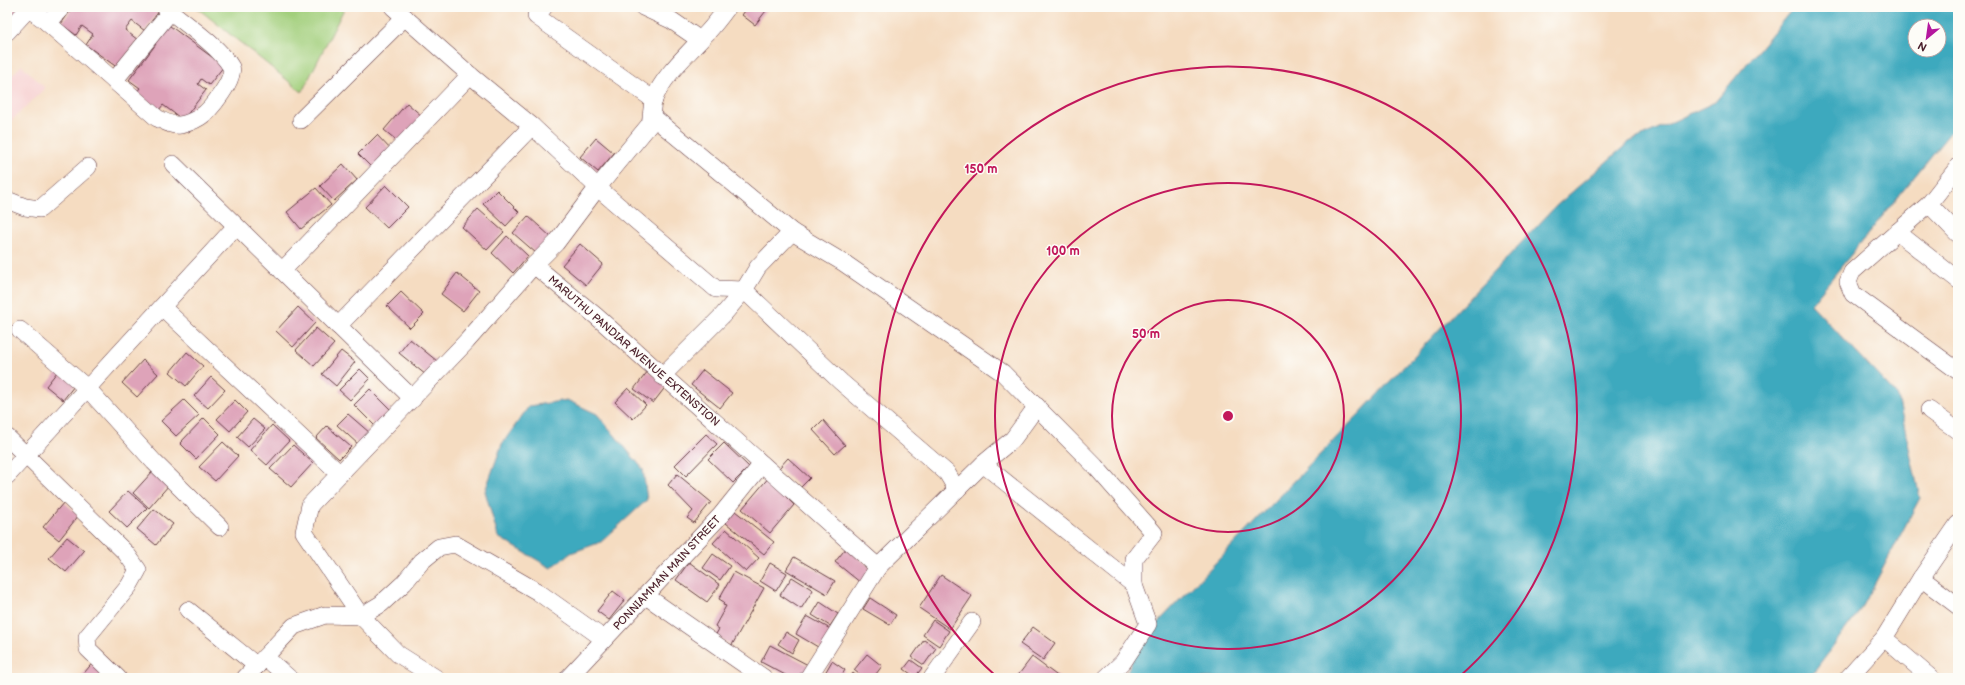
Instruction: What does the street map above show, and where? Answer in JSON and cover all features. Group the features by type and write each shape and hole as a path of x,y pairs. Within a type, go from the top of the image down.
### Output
{"street":[{"path":"48,23 62,7"},
{"path":"544,7 536,16 653,108 792,232 844,263 1003,373 1038,406 1095,466 1154,532 1134,560 1134,585 1148,624 1124,662 1106,678"},
{"path":"643,7 671,20 700,40"},
{"path":"436,678 398,654 361,616 304,532 310,505 413,399 467,341 534,265 556,243 598,187 650,124 659,89 686,54 728,7"},
{"path":"7,32 29,8 157,118 171,125 181,125 201,117 226,88 231,78 231,68 218,51 167,9 114,81"},
{"path":"301,120 399,12 470,76 532,126 598,187 716,289 744,290 841,382 947,473 957,490"},
{"path":"282,271 470,76"},
{"path":"338,326 532,126"},
{"path":"173,164 413,399"},
{"path":"7,200 25,207 40,210 88,167"},
{"path":"1958,167 1929,204 1852,272 1848,282 1854,294 1958,371"},
{"path":"1929,204 1958,234"},
{"path":"7,476 27,456 236,226"},
{"path":"662,376 723,315 744,290 758,267 792,232"},
{"path":"1897,232 1958,280"},
{"name":"MARUTHU PANDIAR AVENUE EXTENSTION","path":"534,265 596,316 878,567"},
{"path":"162,307 340,474"},
{"path":"20,330 88,389 154,462 220,527"},
{"path":"808,678 878,567 983,464 1013,439 1038,406"},
{"path":"1929,410 1958,430"},
{"path":"7,437 126,553 138,570 129,586 87,637 88,649 118,678"},
{"name":"PONNIAMMAN MAIN STREET","path":"568,678 722,515 762,464"},
{"path":"983,464 1134,585"},
{"path":"1848,678 1884,638 1921,578 1958,524"},
{"path":"256,667 276,643 294,626 324,616 361,616 381,604 404,583 422,561 438,547 455,544 538,592 604,639"},
{"path":"1921,578 1958,606"},
{"path":"646,596 764,678"},
{"path":"188,610 256,667 289,678"},
{"path":"932,678 972,622"},
{"path":"1884,638 1932,678"}],"shaded area":[{"path":"22,65 45,88 7,125 7,80"}],"green space":[{"path":"196,7 345,7 302,92"}],"water":[{"path":"1794,7 1958,7 1958,123 1811,304 1898,397 1920,498 1863,606 1809,678 1125,678 1138,643 1359,414 1556,206 1629,142 1715,102"},
{"path":"567,400 597,414 643,469 647,500 601,542 571,553 551,568 498,537 485,491 502,444 529,406"}],"building":[{"path":"7,7 13,7 18,11 7,25"},
{"path":"73,7 153,7 159,11 145,31 132,21 125,30 138,40 118,68 86,45 93,34 82,26 76,35 61,24"},
{"path":"748,7 769,7 755,25 742,15"},
{"path":"166,23 224,66 209,85 201,79 198,84 206,90 183,120 163,105 159,110 136,93 140,88 129,80 156,44 152,41"},
{"path":"407,103 423,117 401,144 384,130"},
{"path":"377,135 392,151 374,170 358,154"},
{"path":"596,138 614,153 598,172 580,157"},
{"path":"343,164 357,180 334,201 320,186"},
{"path":"386,185 408,207 387,228 365,207"},
{"path":"316,188 331,205 301,229 287,212"},
{"path":"497,190 519,212 506,226 483,204"},
{"path":"478,209 504,232 487,250 462,227"},
{"path":"528,216 551,237 536,253 513,233"},
{"path":"507,236 528,256 513,273 492,253"},
{"path":"580,244 603,264 586,285 562,265"},
{"path":"457,273 479,291 463,311 441,294"},
{"path":"401,292 424,314 410,328 387,306"},
{"path":"298,307 315,323 293,347 276,331"},
{"path":"316,328 334,344 314,366 296,350"},
{"path":"410,339 437,361 426,375 399,353"},
{"path":"341,351 355,362 336,386 322,374"},
{"path":"187,352 203,366 186,386 170,372"},
{"path":"143,360 158,374 137,397 122,383"},
{"path":"61,367 78,381 63,400 46,386"},
{"path":"360,369 370,379 350,400 339,390"},
{"path":"703,370 732,393 720,408 691,385"},
{"path":"648,371 667,385 653,403 634,389"},
{"path":"211,377 225,390 208,408 194,396"},
{"path":"628,388 646,405 633,419 615,402"},
{"path":"370,389 391,410 376,427 354,405"},
{"path":"184,400 199,415 176,436 161,421"},
{"path":"235,400 247,412 230,431 217,419"},
{"path":"348,414 370,433 359,445 337,425"},
{"path":"204,418 220,434 196,459 180,443"},
{"path":"253,419 265,429 248,447 237,437"},
{"path":"823,420 845,445 835,454 813,430"},
{"path":"272,425 289,441 267,465 250,450"},
{"path":"327,426 351,447 339,459 316,438"},
{"path":"706,434 717,444 686,476 675,465"},
{"path":"223,442 238,456 215,481 199,467"},
{"path":"724,443 749,467 733,483 708,459"},
{"path":"293,445 313,463 291,487 270,469"},
{"path":"788,458 810,478 800,488 779,468"},
{"path":"153,471 169,485 149,508 133,493"},
{"path":"677,474 711,502 694,523 687,518 693,511 668,485"},
{"path":"770,476 790,492 786,497 794,505 770,533 742,509"},
{"path":"128,491 147,508 127,528 109,511"},
{"path":"64,502 79,515 59,540 43,527"},
{"path":"154,509 173,524 156,545 137,529"},
{"path":"735,511 774,542 764,554 726,523"},
{"path":"726,529 759,558 746,572 713,543"},
{"path":"67,537 84,551 66,572 49,558"},
{"path":"847,547 872,569 861,583 835,562"},
{"path":"713,554 730,566 720,580 703,568"},
{"path":"794,557 835,581 827,594 786,570"},
{"path":"689,562 720,585 707,602 676,580"},
{"path":"770,563 787,573 776,591 760,581"},
{"path":"734,572 764,588 732,645 715,636 719,629 715,626 726,606 723,605 724,602 719,599"},
{"path":"941,575 972,596 950,629 919,608"},
{"path":"792,577 813,590 801,609 780,595"},
{"path":"613,591 625,600 609,620 597,611"},
{"path":"870,598 896,615 890,625 863,609"},
{"path":"820,602 838,614 830,626 812,615"},
{"path":"807,616 834,631 823,650 796,634"},
{"path":"933,620 949,631 939,646 923,635"},
{"path":"1033,627 1055,643 1043,660 1020,644"},
{"path":"786,632 799,640 792,653 778,644"},
{"path":"924,640 936,648 924,665 912,657"},
{"path":"770,645 810,666 803,678 791,678 761,662"},
{"path":"867,654 882,666 873,678 864,678 854,670"},
{"path":"1032,657 1060,678 1016,678"},
{"path":"911,660 922,668 915,677 904,669"},
{"path":"94,661 109,673 105,678 80,678"},
{"path":"832,661 845,670 840,678 822,678"},
{"path":"853,673 859,678 849,678"},
{"path":"903,674 909,678 900,678"}]}
